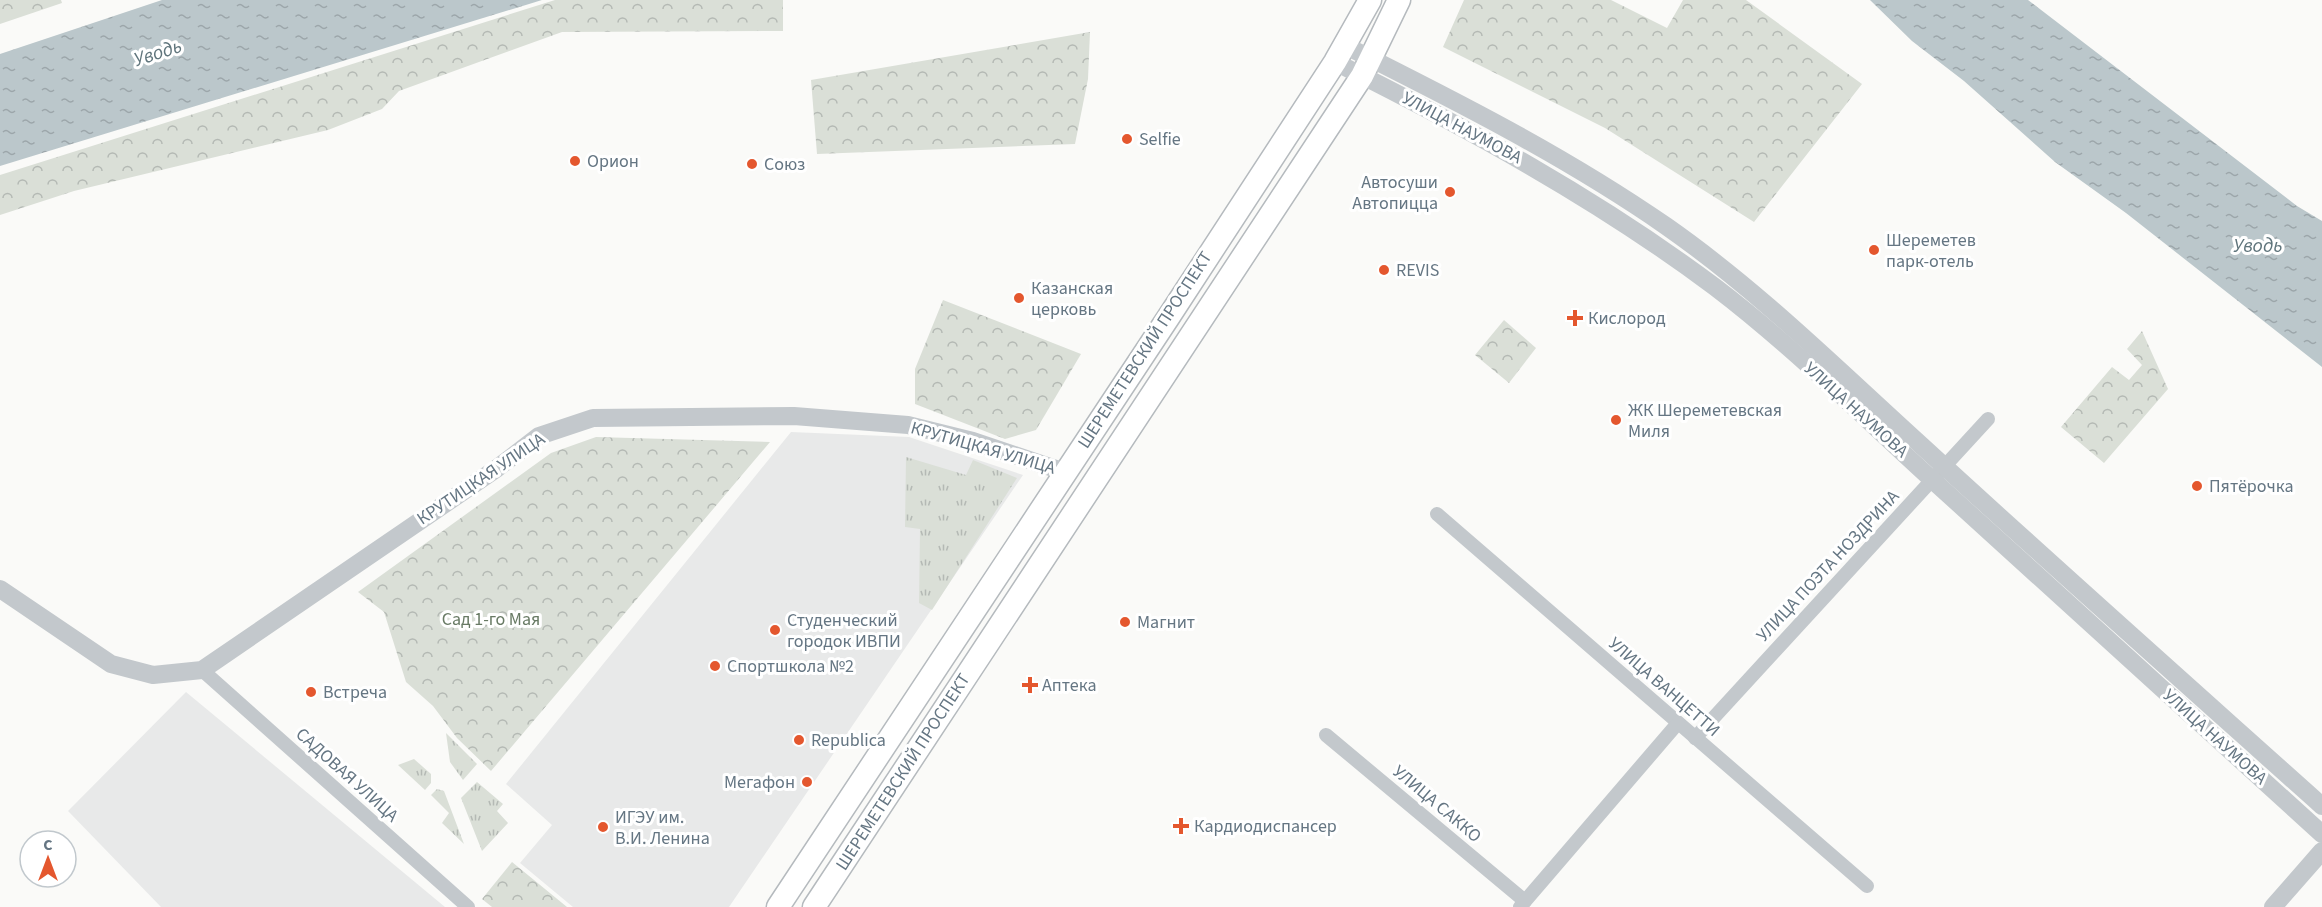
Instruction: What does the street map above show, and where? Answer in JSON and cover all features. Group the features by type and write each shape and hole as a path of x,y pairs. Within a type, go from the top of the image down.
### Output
{"main road":[{"name":"ШЕРЕМЕТЕВСКИЙ ПРОСПЕКТ","path":"778,907 1340,53 1370,0"},
{"name":"ШЕРЕМЕТЕВСКИЙ ПРОСПЕКТ","path":"814,907 1367,67 1399,0"},
{"name":"КРУТИЦКАЯ УЛИЦА","path":"1065,472 1090,488"}],"street":[{"name":"УЛИЦА НАУМОВА","path":"1340,53 1557,180 1652,242 1718,289 1938,473 2322,806"},
{"name":"КРУТИЦКАЯ УЛИЦА","path":"0,589 111,664 153,675 202,670 496,469 539,436 593,418 794,416 908,425 973,441 1065,472"},
{"name":"УЛИЦА ПОЭТА НОЗДРИНА","path":"1695,738 1988,419"},
{"name":"УЛИЦА НАУМОВА","path":"1938,473 2322,834"},
{"name":"УЛИЦА ВАНЦЕТТИ","path":"1437,514 1867,886"},
{"name":"САДОВАЯ УЛИЦА","path":"202,670 468,907"},
{"path":"1522,904 1678,723"},
{"name":"УЛИЦА САККО","path":"1326,735 1522,904"},
{"path":"2273,907 2322,851"}],"shaded area":[{"name":"Студенческий городок ИВПИ","path":"791,432 909,437 1023,475 729,907 573,907 520,863 552,825 506,784"},
{"path":"186,692 445,907 161,907 68,811"}],"green space":[{"path":"0,0 61,0 62,3 0,24"},
{"path":"555,0 783,0 783,31 562,32 399,91 382,109 328,130 74,191 0,215 0,175"},
{"path":"1464,0 1611,0 1667,28 1683,0 1746,0 1862,84 1754,222 1605,128 1443,47"},
{"path":"1090,32 1088,79 1075,144 817,154 811,80"},
{"path":"943,300 1081,354 1036,430 1005,439 915,404 915,369"},
{"path":"1504,320 1536,348 1509,383 1475,355"},
{"path":"2142,331 2168,389 2104,463 2061,427 2112,367 2129,380 2142,365 2127,349"},
{"name":"Сад 1-го Мая","path":"596,437 770,442 491,771 457,738 433,706 406,682 384,612 358,592 551,453"},
{"path":"906,457 966,475 973,460 1017,478 932,610 919,603 920,529 905,527"},
{"path":"446,733 477,764 463,780 450,762"},
{"path":"414,759 431,774 431,783 425,790 398,765"},
{"path":"477,782 503,804 497,811 508,823 482,851 461,798"},
{"path":"437,789 444,791 464,844 442,823 449,813 431,795"},
{"path":"512,862 567,907 492,907 482,899"}],"water":[{"name":"Уводь","path":"162,0 542,0 0,166 0,54"},
{"name":"Уводь","path":"1870,0 2028,0 2297,206 2322,221 2322,367 2126,213 2055,162 1964,81 1912,41"}],"place":[{"name":"Selfie","path":"1127,139"},
{"name":"Орион","path":"575,161"},
{"name":"Союз","path":"752,164"},
{"name":"Автосуши Автопицца","path":"1450,192"},
{"name":"Шереметев парк-отель","path":"1874,250"},
{"name":"REVIS","path":"1384,270"},
{"name":"Казанская церковь","path":"1019,298"},
{"name":"Кислород","path":"1575,318"},
{"name":"ЖК Шереметевская Миля","path":"1616,420"},
{"name":"Пятёрочка","path":"2197,486"},
{"name":"Магнит","path":"1125,622"},
{"name":"Студенческий городок ИВПИ","path":"775,630"},
{"name":"Спортшкола №2","path":"715,666"},
{"name":"Аптека","path":"1030,685"},
{"name":"Встреча","path":"311,692"},
{"name":"Republica","path":"799,740"},
{"name":"Мегафон","path":"807,782"},
{"name":"Кардиодиспансер","path":"1181,826"},
{"name":"ИГЭУ им. В.И. Ленина","path":"603,827"}]}
